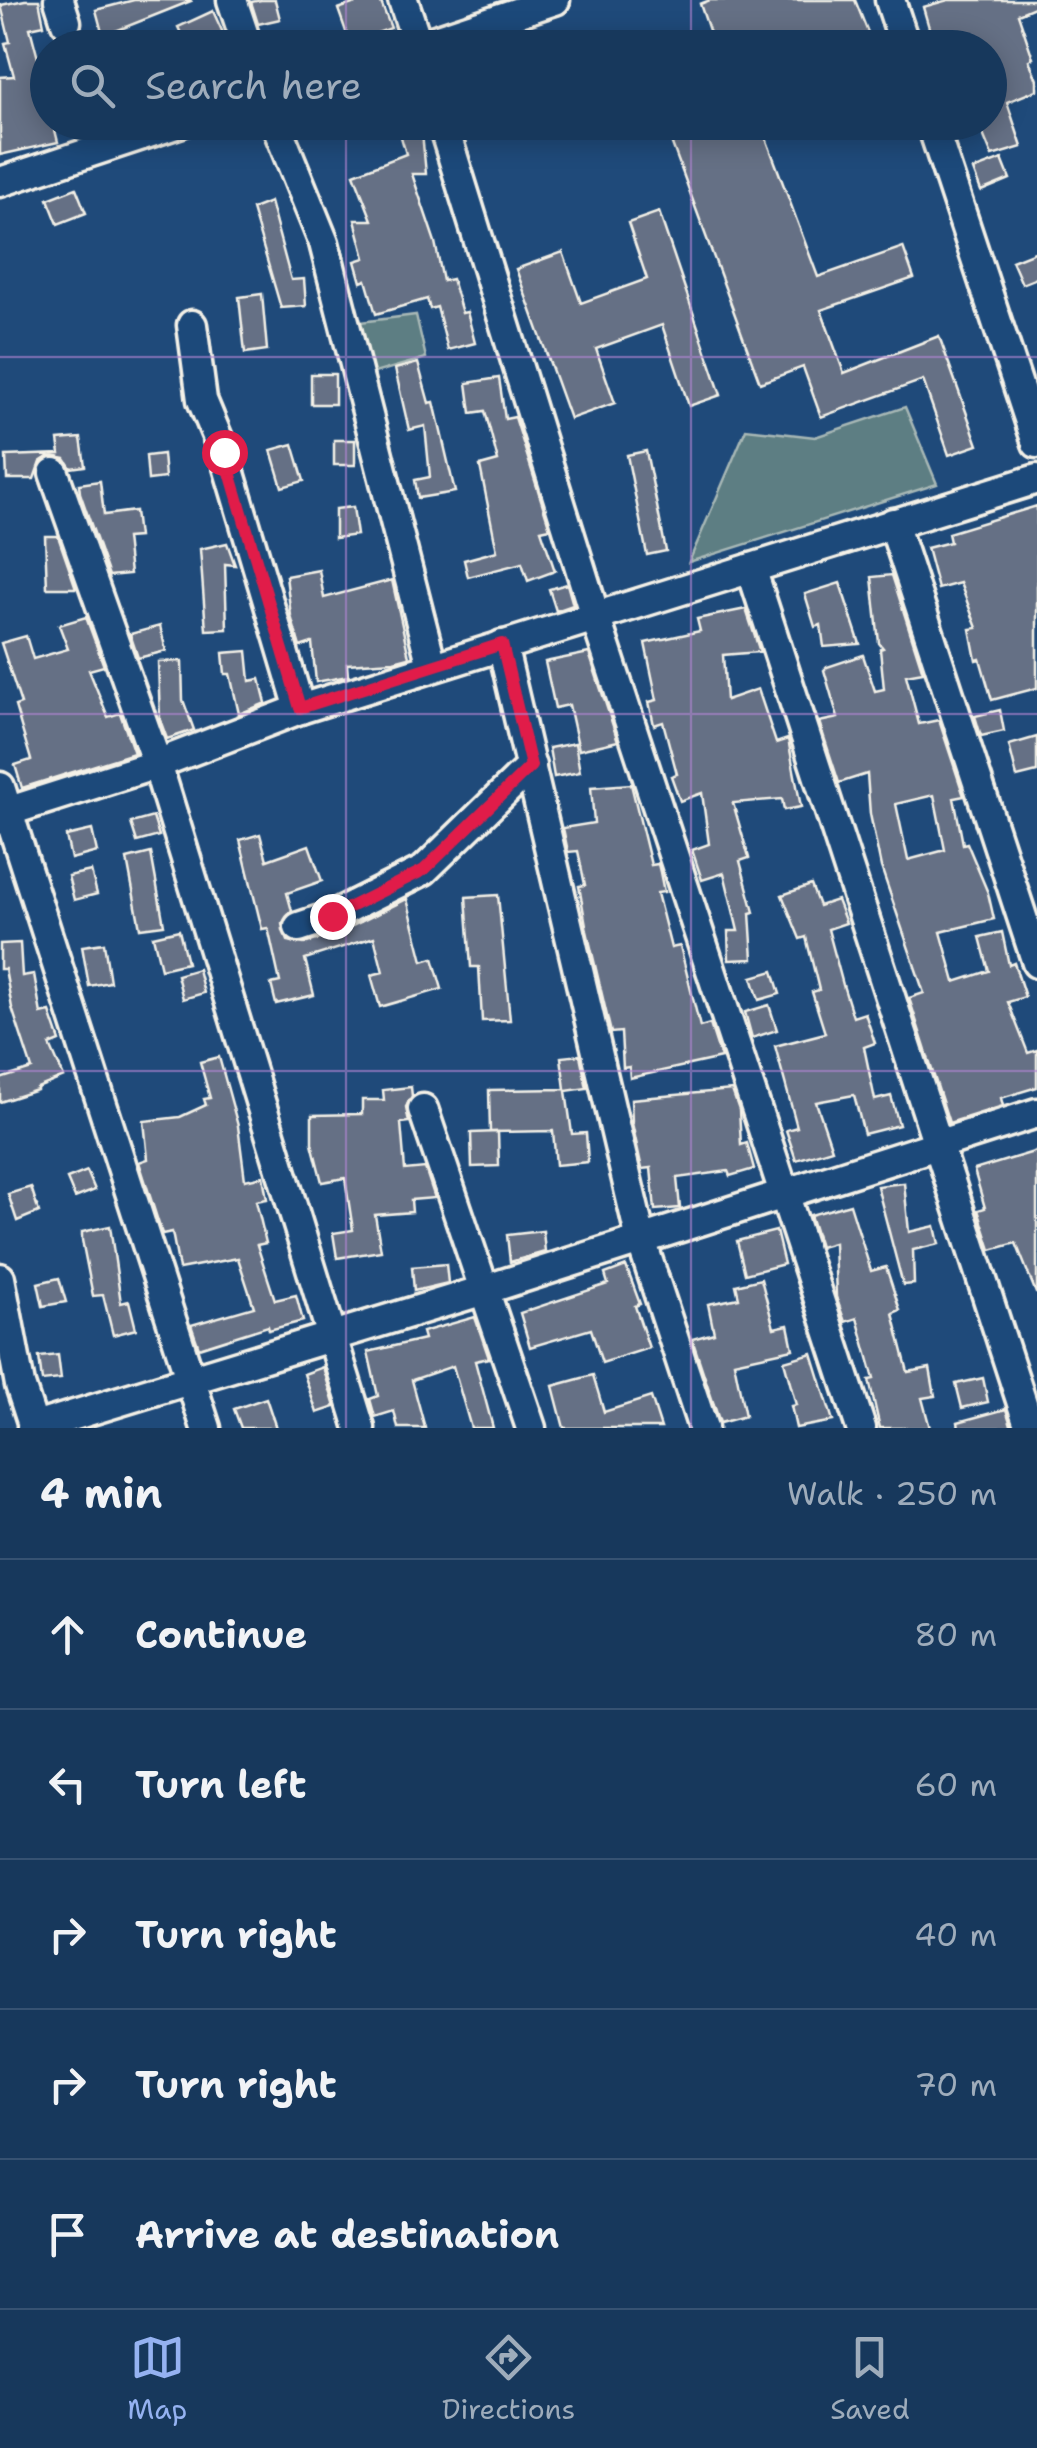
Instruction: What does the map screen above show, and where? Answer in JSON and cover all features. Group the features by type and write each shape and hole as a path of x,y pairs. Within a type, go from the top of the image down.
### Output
{"street":[{"path":"232,0 242,30"},
{"path":"404,0 412,30"},
{"path":"467,30 556,0"},
{"path":"890,0 900,30"},
{"path":"0,182 127,140"},
{"path":"282,140 324,244 432,666"},
{"path":"448,140 595,616 861,1428"},
{"path":"936,140 1037,443"},
{"path":"192,326 202,400 224,452 300,708"},
{"path":"54,473 158,764 360,1428"},
{"path":"206,1428 3,804 158,764 300,708 1037,478"},
{"path":"893,524 1037,963"},
{"path":"750,568 1030,1428"},
{"path":"502,644 641,1240 702,1428"},
{"path":"299,927 332,916 424,870 531,766"},
{"path":"424,1109 532,1428"},
{"path":"0,1278 20,1385 33,1428 484,1290 1037,1113"}],"green space":[{"path":"416,315 426,358 371,374 352,323"},
{"path":"905,407 937,484 689,562 746,429 815,437"}],"building":[{"path":"39,0 44,25 30,28 30,140 58,142 0,155 0,77 14,76 1,5"},
{"path":"134,0 191,1 118,30 101,30 96,10"},
{"path":"275,0 280,19 258,24 251,2"},
{"path":"364,0 380,0 391,28 345,30 338,9"},
{"path":"710,0 855,0 867,30 709,30 700,4"},
{"path":"948,0 1037,0 1037,6 1018,14 1033,58 1029,60 1037,90 1007,102 1007,30 930,30 923,7"},
{"path":"213,11 222,30 179,30 178,27"},
{"path":"1007,102 1022,147 992,156 985,140 1007,140"},
{"path":"402,140 423,140 426,174 412,174 435,242 443,281 452,279 475,343 448,350 437,307 430,309 427,299 376,314 366,280 361,282 355,261 365,258 355,220 372,220 354,174 406,154"},
{"path":"671,140 767,140 818,277 903,247 914,278 821,310 844,373 939,336 978,445 949,455 923,380 821,417 803,367 760,383"},
{"path":"1002,159 1010,179 981,191 973,170"},
{"path":"76,188 86,213 58,224 48,199"},
{"path":"270,202 291,280 304,279 306,306 281,308 252,209"},
{"path":"659,212 721,395 689,406 662,325 596,349 615,403 570,419 516,269 563,252 581,303 647,279 628,223"},
{"path":"1037,251 1037,278 1022,284 1012,261"},
{"path":"262,294 267,350 245,353 239,297"},
{"path":"418,363 429,403 434,402 455,492 418,498 415,480 430,477 425,426 409,430 395,369"},
{"path":"311,374 335,374 335,404 311,404"},
{"path":"499,378 505,419 515,417 550,528 541,530 555,571 528,581 522,563 468,577 464,560 497,551 480,466 498,461 485,411 471,413 467,383"},
{"path":"81,438 85,466 71,468 65,459 49,456 40,462 34,479 7,479 6,456 60,454 58,440"},
{"path":"334,440 355,440 355,465 334,465"},
{"path":"293,444 304,481 282,487 271,450"},
{"path":"646,451 666,551 647,555 627,455"},
{"path":"163,454 165,478 148,480 146,456"},
{"path":"100,481 104,515 135,511 138,537 126,538 130,574 109,576 80,493 79,484"},
{"path":"1037,506 1037,688 992,700 980,659 976,660 970,629 977,628 960,583 938,589 927,548 950,542 948,533"},
{"path":"353,507 357,535 335,538 335,509"},
{"path":"45,536 58,536 76,588 47,588"},
{"path":"227,543 235,565 225,564 227,629 206,630 200,549"},
{"path":"319,570 324,598 392,580 409,657 347,664 348,676 316,682 312,643 300,647 286,576"},
{"path":"892,575 923,672 906,675 919,724 939,720 964,796 954,798 963,844 967,843 988,893 994,919 941,932 955,982 989,971 980,937 1002,932 1009,965 1014,963 1025,997 1008,1002 1028,1053 1037,1050 1037,1087 1001,1098 1003,1106 949,1123 909,998 924,993 881,867 867,774 839,783 819,722 838,718 824,670 827,667 863,655 875,691 884,689 880,649 883,648 879,643 872,577","holes":["934,795 945,850 908,860 896,804"]},
{"path":"840,583 860,644 824,647 821,625 815,627 805,594"},
{"path":"567,584 573,605 556,611 549,589"},
{"path":"746,609 760,652 723,655 726,700 758,689 776,743 788,739 801,807 784,810 782,799 733,803 749,858 740,861 754,912 750,913 753,959 729,960 728,931 738,931 724,873 702,880 692,850 709,844 702,793 680,801 671,776 677,774 663,722 654,725 649,702 657,700 645,643 700,631 697,619"},
{"path":"86,617 104,666 89,670 108,717 120,713 134,753 22,788 15,765 31,760 15,706 21,704 1,643 26,636 33,659 68,649 59,625"},
{"path":"160,626 166,651 138,658 130,634"},
{"path":"247,651 250,681 260,679 266,703 239,714 230,674 225,674 223,653"},
{"path":"589,653 618,741 579,750 569,705 555,708 545,662"},
{"path":"182,661 183,700 194,730 167,739 160,720 158,662"},
{"path":"1000,710 1004,731 981,736 975,716"},
{"path":"1037,737 1037,772 1017,777 1009,745"},
{"path":"575,743 580,772 554,777 549,748"},
{"path":"631,784 651,865 658,864 660,872 664,892 657,893 671,948 680,946 700,1027 710,1024 721,1058 630,1078 629,1067 623,1068 621,1032 611,1033 587,931 579,886 585,885 578,851 568,852 563,828 594,823 591,787"},
{"path":"153,817 159,836 137,842 131,823"},
{"path":"92,830 97,852 71,859 66,836"},
{"path":"260,834 267,860 309,845 322,881 287,893 292,911 282,924 288,941 304,944 338,933 407,899 423,961 433,958 442,989 380,1007 371,975 383,972 374,937 305,959 314,995 276,1004 271,984 280,982 268,928 262,929 240,840"},
{"path":"151,853 164,925 140,928 127,859"},
{"path":"91,871 97,894 74,900 68,876"},
{"path":"811,885 819,906 837,900 846,923 828,929 853,1017 865,1013 875,1043 864,1047 875,1100 891,1096 899,1125 864,1134 854,1095 816,1102 832,1149 796,1160 786,1130 797,1127 775,1046 825,1033 812,992 819,990 806,937 800,939 782,895"},
{"path":"498,895 510,1020 482,1021 479,967 471,967 466,897"},
{"path":"179,930 187,963 161,969 153,936"},
{"path":"20,943 22,976 34,974 41,1014 50,1012 60,1041 50,1045 64,1077 0,1102 0,1079 32,1069 12,1008 5,969 0,969 0,944"},
{"path":"104,943 110,982 89,986 82,946"},
{"path":"198,969 204,993 183,999 177,975"},
{"path":"773,971 780,994 759,1000 752,977"},
{"path":"769,1005 777,1030 752,1038 745,1012"},
{"path":"580,1055 587,1088 566,1091 572,1134 586,1133 588,1162 556,1165 553,1131 490,1132 489,1090 565,1089 561,1057"},
{"path":"219,1057 238,1126 245,1180 263,1176 267,1199 256,1201 266,1243 257,1245 275,1300 296,1295 303,1321 269,1330 268,1326 199,1348 191,1325 254,1307 238,1258 179,1269 172,1232 162,1234 139,1162 148,1159 144,1121 180,1117 206,1105 204,1099 210,1098 200,1062"},
{"path":"411,1087 412,1096 406,1107 409,1122 401,1123 405,1170 425,1168 435,1198 411,1200 412,1212 375,1215 381,1251 337,1258 333,1233 353,1230 345,1178 322,1182 312,1143 312,1115 362,1114 362,1100 384,1100 383,1090"},
{"path":"732,1090 739,1110 741,1145 747,1143 754,1169 730,1176 728,1171 677,1178 680,1208 655,1210 651,1168 642,1169 631,1099"},
{"path":"498,1132 499,1166 472,1167 471,1133"},
{"path":"1037,1151 1036,1293 1016,1243 991,1250 978,1210 985,1208 974,1170"},
{"path":"87,1171 95,1190 75,1198 67,1179"},
{"path":"904,1183 909,1232 935,1226 939,1244 913,1250 914,1284 903,1285 877,1186"},
{"path":"31,1187 39,1212 17,1221 8,1194"},
{"path":"850,1204 871,1271 886,1267 900,1310 893,1313 908,1372 930,1368 935,1396 922,1398 930,1428 880,1428 869,1380 874,1379 857,1318 845,1322 836,1297 834,1243 820,1247 810,1215"},
{"path":"110,1226 121,1303 129,1301 136,1329 113,1335 103,1295 93,1296 82,1240 82,1232"},
{"path":"543,1231 545,1252 510,1262 507,1235"},
{"path":"776,1231 784,1264 745,1274 737,1241"},
{"path":"446,1264 448,1283 414,1291 412,1267"},
{"path":"626,1266 640,1304 635,1306 649,1348 602,1363 591,1329 530,1347 520,1313 608,1284 605,1274"},
{"path":"59,1278 66,1302 43,1306 38,1283"},
{"path":"761,1279 774,1328 788,1325 793,1349 734,1362 745,1416 720,1423 692,1339 714,1333 708,1304 739,1298 736,1285"},
{"path":"475,1317 489,1358 475,1361 493,1428 471,1428 453,1366 412,1380 425,1428 398,1428 394,1411 375,1417 370,1399 378,1396 368,1352 424,1339 422,1332"},
{"path":"812,1353 833,1421 796,1428 791,1406 796,1405 784,1361"},
{"path":"58,1355 61,1379 42,1381 39,1357"},
{"path":"323,1367 335,1407 317,1413 304,1374"},
{"path":"593,1375 604,1412 651,1397 661,1428 564,1428 553,1386"},
{"path":"983,1378 988,1402 962,1408 956,1384"},
{"path":"266,1398 276,1428 241,1428 234,1409"},
{"path":"1006,1409 1012,1428 959,1428 958,1422"}],"route":[{"path":"224,452 300,708 502,644 531,766 424,870 332,916"}]}
